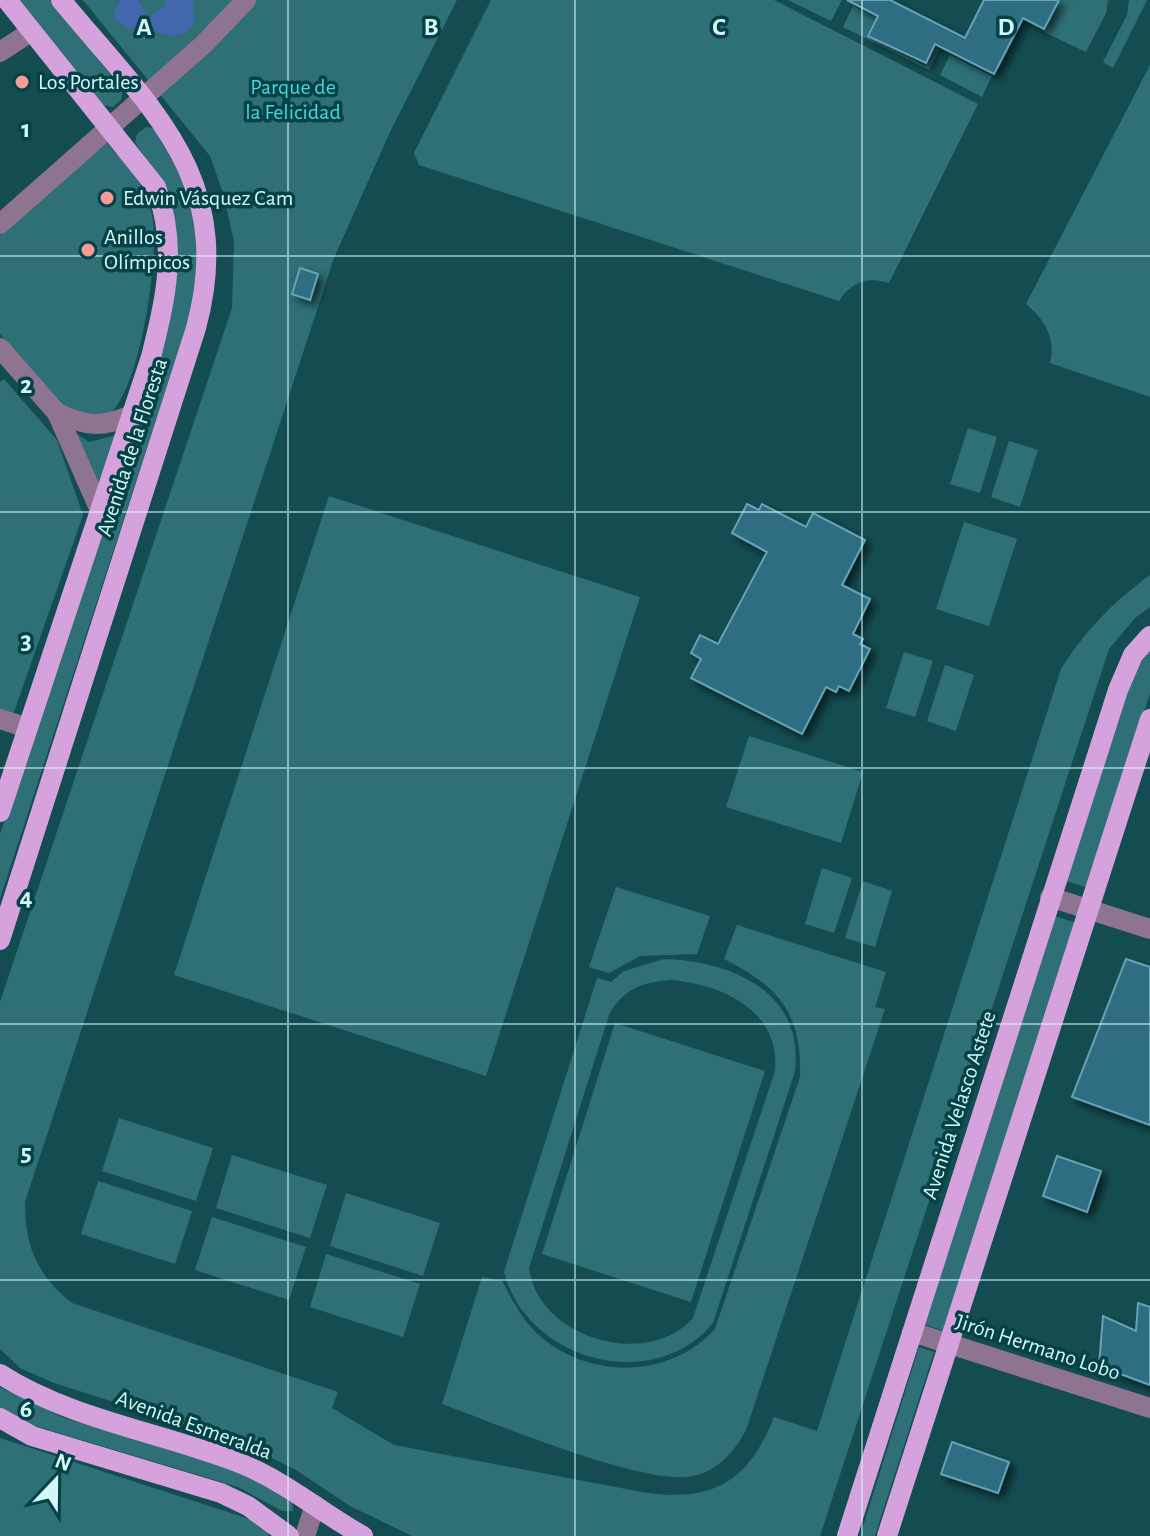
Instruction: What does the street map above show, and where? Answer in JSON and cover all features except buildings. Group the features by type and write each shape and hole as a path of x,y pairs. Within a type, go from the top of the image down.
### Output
{"main road":[{"name":"Avenida de la Floresta","path":"0,812 98,506 151,357 165,300 167,219 156,187 7,0"},
{"name":"Avenida de la Floresta","path":"0,940 196,328 208,273 204,210 177,145 61,0"},
{"name":"Avenida Velasco Astete","path":"849,1536 1118,690 1133,655 1150,636"},
{"path":"887,1536 1150,719"},
{"name":"Avenida Esmeralda","path":"0,1374 42,1397 244,1465 363,1536"},
{"path":"0,1418 32,1436 221,1493 248,1506 289,1536"}],"street":[{"path":"0,224 204,44 246,0"},
{"path":"0,52 32,31"},
{"name":"Avenida de la Floresta","path":"4,360 57,413 98,506"},
{"name":"Avenida de la Floresta","path":"57,413 93,427 108,425 129,416"},
{"path":"0,719 28,728"},
{"path":"1050,897 1150,929"},
{"name":"Jirón Hermano Lobo","path":"912,1332 1150,1408"},
{"path":"0,1425 32,1436"},
{"path":"305,1536 315,1505"}],"green space":[{"path":"19,0 50,0 123,90 121,100 113,107 102,105"},
{"name":"Parque de la Felicidad","path":"83,0 457,0 390,132 334,258 25,1202 27,1233 35,1259 50,1282 72,1303 338,1392 332,1408 394,1445 642,1492 688,1494 708,1491 724,1483 739,1473 752,1458 774,1417 817,1431 1061,669 1101,618 1150,575 1150,607 1135,618 1109,649 820,1536 412,1536 350,1506 296,1470 240,1442 54,1383 20,1368 0,1349 0,1002 232,308 234,242 224,196 210,156"},
{"path":"491,0 774,0 978,104 889,283 874,280 860,282 839,301 419,165 414,153"},
{"path":"788,0 842,0 831,21"},
{"path":"1060,0 1108,0 1106,13 1086,52 1044,32"},
{"path":"1129,0 1147,0 1113,68 1103,62 1127,15"},
{"path":"853,6 876,17 867,36 926,66 936,47 940,49 929,70 843,27"},
{"path":"950,55 992,76 982,97 940,75"},
{"path":"1150,65 1150,397 1050,363 1051,345 1047,330 1039,316 1026,304"},
{"path":"146,127 154,128 185,184 198,230 197,294 0,899 0,834 170,317 178,265 177,241 165,195 135,142 137,134"},
{"path":"107,143 145,194 154,235 150,293 137,358 116,407 103,419 64,410 0,334 0,235"},
{"path":"4,379 57,440 83,515 13,715 0,711 0,382"},
{"path":"68,428 89,442 116,435 97,487"},
{"path":"968,428 997,437 980,493 950,484"},
{"path":"1009,441 1038,450 1020,507 991,497"},
{"path":"329,496 640,597 486,1076 174,975"},
{"path":"964,522 1017,539 989,626 936,609"},
{"path":"1150,649 1150,693 1088,888 1063,880 1134,672"},
{"path":"904,652 933,661 915,717 886,708"},
{"path":"945,665 974,675 956,731 927,721"},
{"path":"749,736 863,772 841,843 726,807"},
{"path":"822,868 852,878 834,933 805,924"},
{"path":"863,881 892,891 875,947 845,938"},
{"path":"616,887 710,916 697,954 640,956 609,973 589,967"},
{"path":"1052,915 1076,923 944,1331 920,1323"},
{"path":"737,925 886,972 875,1007 885,1009 746,1430 731,1453 711,1469 693,1476 671,1477 606,1463 442,1404 482,1277 502,1281 514,1304 541,1337 561,1351 606,1366 630,1368 653,1365 697,1345 715,1329 800,1077 797,1036 784,1005 760,980 724,959"},
{"path":"664,959 714,966 737,974 775,1001 788,1020 795,1043 795,1071 713,1323 688,1345 659,1358 627,1362 595,1358 565,1346 538,1328 517,1303 504,1272 597,978 611,982 624,971","holes":["671,980 728,995 758,1017 768,1032 774,1050 775,1071 693,1318 673,1334 649,1342 623,1343 597,1339 573,1328 552,1313 537,1292 529,1268 614,1006 627,993 642,985"]},
{"path":"615,1023 765,1071 691,1302 542,1254"},
{"path":"119,1118 213,1148 196,1201 102,1171"},
{"path":"232,1155 327,1185 310,1238 216,1208"},
{"path":"98,1181 192,1211 175,1264 81,1234"},
{"path":"346,1193 440,1223 423,1276 330,1246"},
{"path":"212,1217 306,1247 289,1300 195,1270"},
{"path":"326,1254 420,1284 403,1337 310,1307"},
{"path":"919,1347 934,1352 875,1536 860,1536"},
{"path":"0,1387 64,1418 232,1469 285,1495 292,1501 293,1511 282,1511 238,1487 22,1422 0,1409"},
{"path":"0,1438 271,1526 268,1536 0,1536"}],"water":[{"path":"120,0 138,0 146,13 144,25 129,28 117,21 114,12"},
{"path":"167,0 193,0 194,23 184,33 167,35 149,26 152,14 164,8"}],"place":[{"name":"Los Portales","path":"22,82"},
{"name":"Edwin Vásquez Cam","path":"107,198"},
{"name":"Anillos Olímpicos","path":"88,250"}]}
